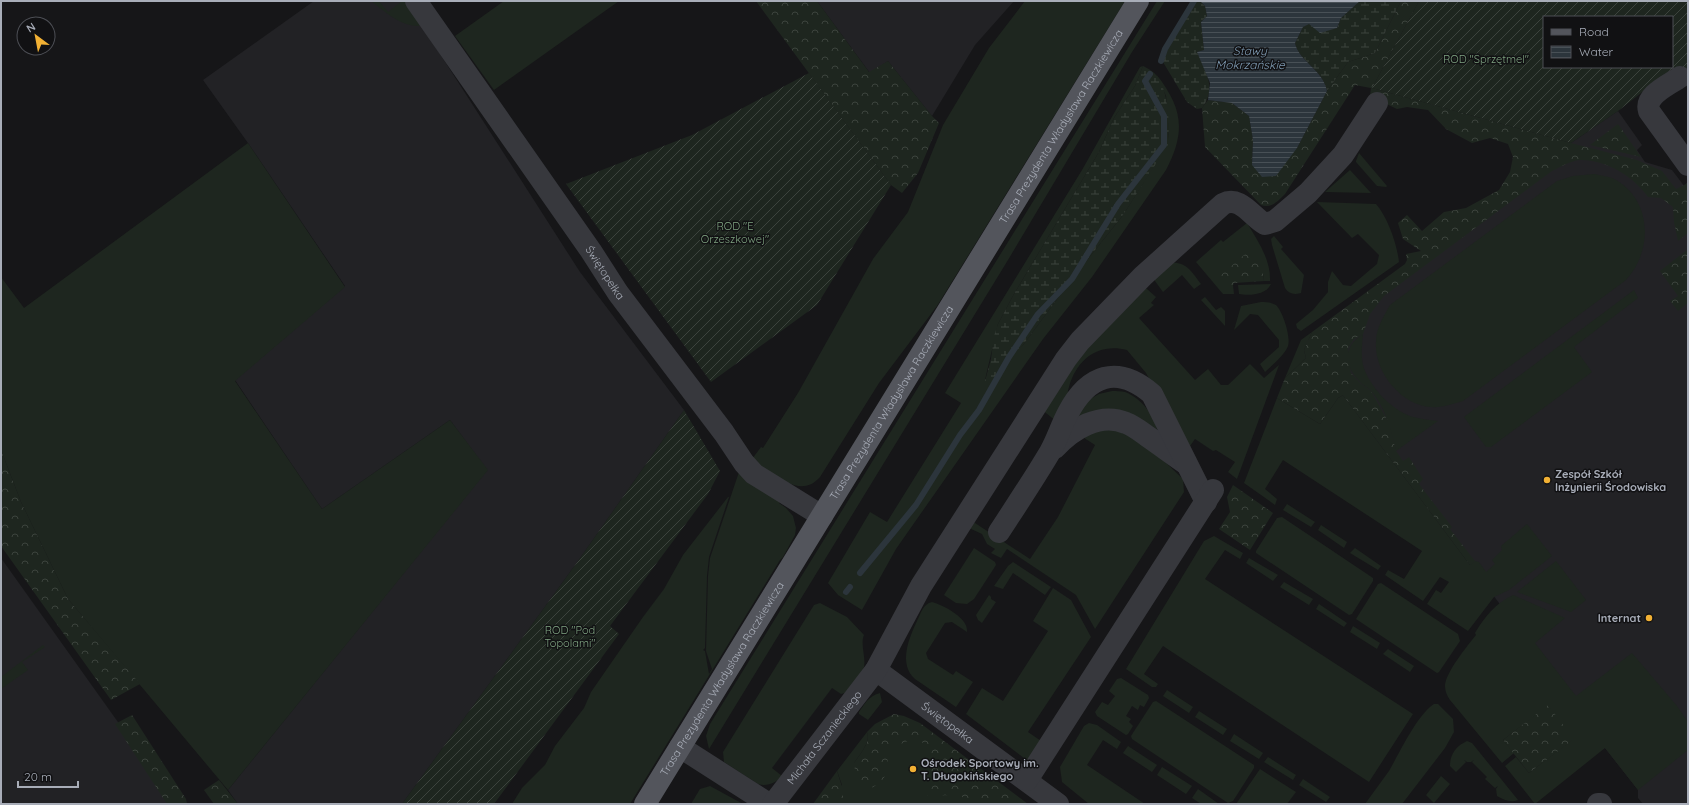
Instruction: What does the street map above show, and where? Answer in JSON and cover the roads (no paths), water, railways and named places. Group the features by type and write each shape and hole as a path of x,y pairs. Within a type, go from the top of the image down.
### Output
{"main road":[{"name":"Trasa Prezydenta Władysława Raczkiewicza","path":"645,804 1138,1"}],"street":[{"name":"Świętopełka","path":"416,1 618,293 724,433 744,463 754,474 822,516"},
{"path":"1680,76 1652,97 1648,106 1688,165"},
{"name":"Michała Sczanieckiego","path":"773,804 876,670 925,579 1025,420 1066,359 1080,341 1144,276 1223,204 1234,201 1246,208 1258,220 1265,224 1275,221 1308,193 1343,155 1378,103"},
{"path":"1027,780 1210,496 1186,464 1154,398 1141,385 1135,382 1118,377 1102,379 1087,388 1071,408 1051,450 1000,533 1055,448 1068,434 1088,424 1107,420 1126,422 1186,464"},
{"name":"Świętopełka","path":"876,670 1058,804"},
{"path":"680,747 769,804"}],"water":[{"name":"Stawy Mokrzańskie","path":"1200,1 1360,1 1341,18 1337,28 1320,33 1309,24 1303,27 1295,43 1297,50 1325,83 1327,91 1297,148 1276,176 1262,177 1252,165 1253,140 1249,116 1232,103 1208,100 1210,83 1197,52 1204,50 1201,22 1207,16 1205,6"}],"waterway":[{"path":"1161,61 1165,49 1194,1"},
{"path":"860,573 916,505 960,435 979,410 1009,357 1038,314 1072,279 1118,204 1164,145 1164,116 1145,81 1150,74"},
{"path":"846,592 850,587"}],"place":[{"name":"Zespół Szkół Inżynierii Środowiska","path":"1547,480"},
{"name":"Internat","path":"1649,618"},
{"name":"Ośrodek Sportowy im. T. Długokińskiego","path":"913,769"}],"park label":[{"name":"ROD \"Sprzętmel\"","path":"1486,59"},
{"name":"ROD \"E Orzeszkowej\"","path":"735,232"},
{"name":"ROD \"Pod Topolami\"","path":"570,636"}]}
